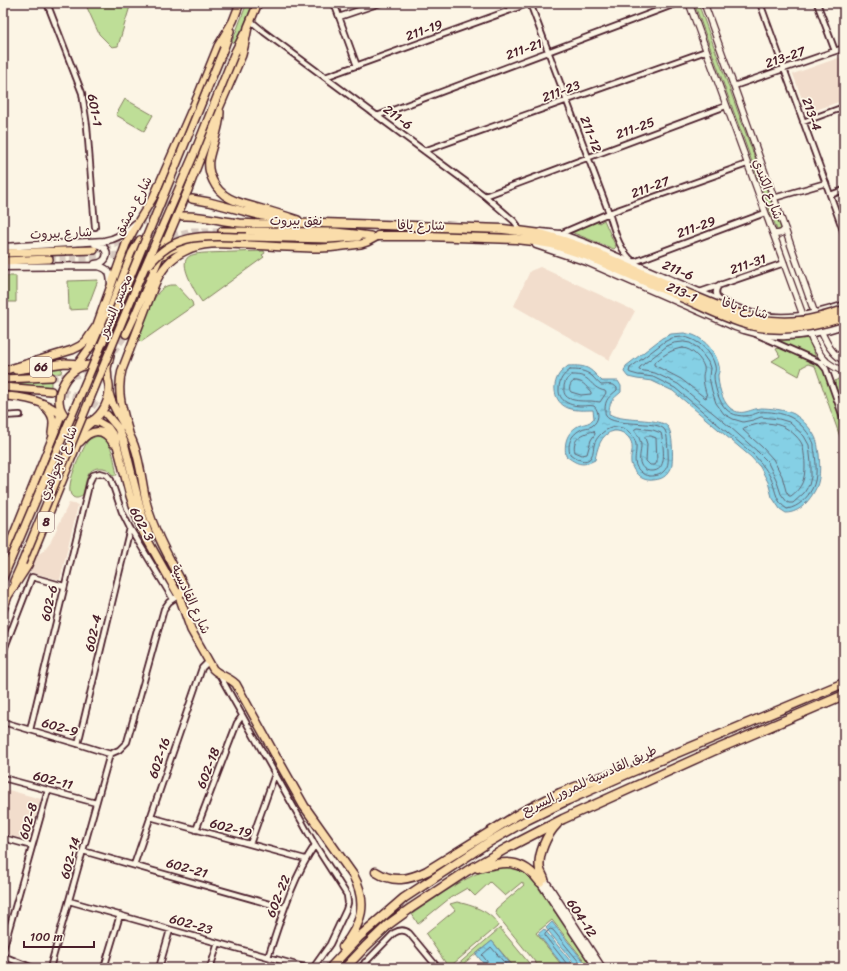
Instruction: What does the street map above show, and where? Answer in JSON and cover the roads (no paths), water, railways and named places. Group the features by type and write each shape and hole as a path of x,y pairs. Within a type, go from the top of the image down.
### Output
{"highway":[{"name":"شارع يافا","path":"323,223 487,228 541,234 587,249 736,320 750,325 762,327 803,327 844,317"},
{"name":"شارع يافا","path":"374,236 516,239 552,244 588,256 682,294 738,314 773,322 811,320 844,310"},
{"name":"طريق القادسية للمرور السريع","path":"332,966 359,937 404,898 483,846 527,820 629,773 832,688 844,681"},
{"name":"طريق القادسية للمرور السريع","path":"345,968 389,924 410,908 467,871 507,848 562,819 713,751 842,696"},
{"path":"278,760 304,806 353,875 360,891 361,908 357,925 352,935 337,954 332,966"},
{"path":"376,872 381,876 399,880 418,876 510,819 560,793 598,778 619,772 629,773"},
{"path":"542,880 540,867 543,847 551,832 562,819"},
{"path":"467,871 495,864 508,863 527,869 542,880"}],"main road":[{"name":"شارع دمشق","path":"3,371 64,353 80,346 103,321 111,286 126,244 154,196 218,46 233,21 240,3"},
{"path":"126,334 188,190 220,106 242,54 250,24 258,3"},
{"name":"مجسر النسور","path":"3,578 224,48 233,21"},
{"name":"مجسر النسور","path":"8,596 140,278 191,161 235,52 250,24"},
{"path":"220,106 218,125 209,161 209,169 214,185 226,197 234,201 298,220"},
{"name":"نفق بيروت","path":"192,199 262,216 323,223"},
{"name":"شارع يافا","path":"183,216 197,216 245,223 323,223"},
{"path":"3,396 38,401 62,413 72,422 79,424 94,420 104,407 109,393 107,368 110,354 145,273 174,221"},
{"name":"شارع بيروت","path":"3,247 104,241 117,237 129,230 138,222"},
{"name":"نفق بيروت","path":"222,231 335,232 374,236"},
{"name":"211-6","path":"521,231 551,232 560,234 752,313 764,316 803,316"},
{"path":"140,278 149,264 160,252 180,240 197,237 328,239 374,236"},
{"name":"شارع يافا","path":"129,432 119,394 120,378 124,363 155,284 164,267 171,260 193,248 212,244 322,248 361,244 367,242 374,236"},
{"name":"213-1","path":"516,239 540,245 587,262 724,322 755,333 789,336 821,331 844,325"},
{"path":"56,365 75,360 84,355 90,348 132,253 140,240"},
{"path":"81,266 100,264 106,256 103,246 100,244 86,242"},
{"path":"158,262 168,251 180,245 194,243 212,244"},
{"path":"3,253 94,250"},
{"path":"3,261 49,259"},
{"path":"3,267 98,266 107,269 111,286"},
{"path":"803,316 844,305"},
{"name":"66","path":"68,376 90,348 103,321"},
{"path":"80,346 87,342 95,334"},
{"name":"66","path":"3,371 71,363 93,366"},
{"path":"62,413 60,392 68,376 73,371 81,366 93,366 102,371 108,382"},
{"path":"3,379 51,377"},
{"path":"3,387 51,391"},
{"name":"شارع القادسية","path":"109,393 114,409 129,432 135,448 150,516 159,539 185,588 176,598"},
{"path":"38,401 46,407 52,416 52,439"},
{"name":"شارع الجواهري","path":"3,561 62,413"},
{"path":"107,414 118,428 124,442 141,511 156,554"},
{"name":"شارع القادسية","path":"94,420 108,428 117,444 130,496 138,520 156,554 191,630 213,668 218,673 228,677 236,684 278,760"},
{"name":"شارع الجواهري","path":"3,610 8,596 28,565 82,432 85,427 94,420"},
{"path":"52,439 60,430 68,427 76,430 78,436 76,445"},
{"path":"76,445 86,435 92,432 104,433 109,437 120,455"},
{"name":"604-12","path":"542,880 597,968"},
{"name":"604-12","path":"542,880 602,968"}],"street":[{"name":"601-1","path":"47,3 83,97 87,126 95,227"},
{"path":"334,3 357,66"},
{"path":"339,18 380,3"},
{"path":"509,3 511,10"},
{"name":"211-19","path":"325,77 530,3"},
{"name":"211-12","path":"530,3 621,248 626,255 640,266"},
{"name":"211-21","path":"377,116 678,3"},
{"name":"شارع الكندي","path":"689,3 810,333 823,362 828,363 844,372"},
{"name":"شارع الكندي","path":"704,3 821,331 832,353 844,361"},
{"name":"213-4","path":"760,3 844,233"},
{"path":"818,3 835,51"},
{"name":"211-6","path":"250,24 264,32 485,196 514,221 521,231"},
{"name":"213-27","path":"734,86 844,48"},
{"name":"211-23","path":"424,151 706,51"},
{"name":"211-25","path":"485,196 726,106"},
{"path":"804,122 844,107"},
{"name":"211-27","path":"560,234 609,214 747,164"},
{"path":"774,198 826,183"},
{"path":"830,195 844,190"},
{"name":"211-29","path":"634,262 765,213"},
{"path":"773,233 781,234 785,229"},
{"path":"516,239 521,231"},
{"path":"777,245 782,240 789,240"},
{"name":"211-31","path":"700,292 784,263"},
{"name":"211-31","path":"719,300 717,298 716,289 720,285"},
{"path":"755,333 823,362 844,420"},
{"path":"3,416 20,415"},
{"name":"602-3","path":"90,481 96,473 107,475 111,480 122,512 130,528 176,598"},
{"name":"602-6","path":"30,730 90,481"},
{"name":"602-4","path":"78,744 130,528"},
{"path":"3,652 31,578 33,576 64,586"},
{"path":"110,754 119,750 127,742 164,609 169,602 176,598"},
{"name":"602-16","path":"134,865 202,668 209,661"},
{"path":"218,673 315,845 345,891 348,899 346,910 330,944 313,968"},
{"name":"602-18","path":"196,830 237,723 242,716"},
{"name":"602-9","path":"3,722 110,754"},
{"name":"602-14","path":"50,968 110,754"},
{"path":"250,844 275,774"},
{"name":"602-11","path":"3,778 96,803"},
{"name":"602-8","path":"3,950 48,790"},
{"name":"602-19","path":"150,818 305,859"},
{"path":"3,838 32,846"},
{"name":"602-22","path":"268,957 284,908 305,859 315,845"},
{"name":"602-21","path":"83,851 284,908"},
{"name":"602-23","path":"69,901 307,968"},
{"path":"104,968 120,915"},
{"path":"159,968 170,930"},
{"path":"360,968 394,933 398,930 403,930 409,933 438,968"},
{"path":"210,968 218,943"},
{"path":"3,956 33,968"},
{"path":"365,962 369,968"}],"water":[{"path":"684,333 693,335 702,340 713,352 718,361 718,379 721,392 729,407 737,412 745,412 761,408 787,411 797,416 811,430 818,445 820,474 816,488 801,508 787,513 780,509 772,497 768,482 760,467 751,457 673,391 652,381 628,377 624,372 626,366 662,338 671,334"},
{"path":"568,366 588,368 602,381 618,381 621,386 621,392 612,401 609,414 616,417 659,422 668,427 672,440 672,466 666,475 659,479 650,480 644,479 638,475 631,463 632,447 630,439 626,435 617,431 610,432 603,438 598,447 595,460 580,464 566,456 565,447 568,435 578,426 589,423 594,418 593,410 577,410 568,408 559,401 557,397 555,392 556,381 561,372"},
{"path":"552,922 589,968 578,968 546,928"},
{"path":"544,929 576,968 565,968 538,934"},
{"path":"492,941 512,966 509,968 487,968 476,954"}],"tunnel":[{"path":"94,250 107,248 118,243 151,214 165,206 177,201 192,199"},
{"path":"149,230 164,221 181,216"},
{"path":"49,259 94,258 118,255 141,250 176,235 192,231 222,231"},
{"path":"107,360 126,334"},
{"path":"51,377 62,377 94,370"},
{"path":"51,391 81,397 106,414"}]}
